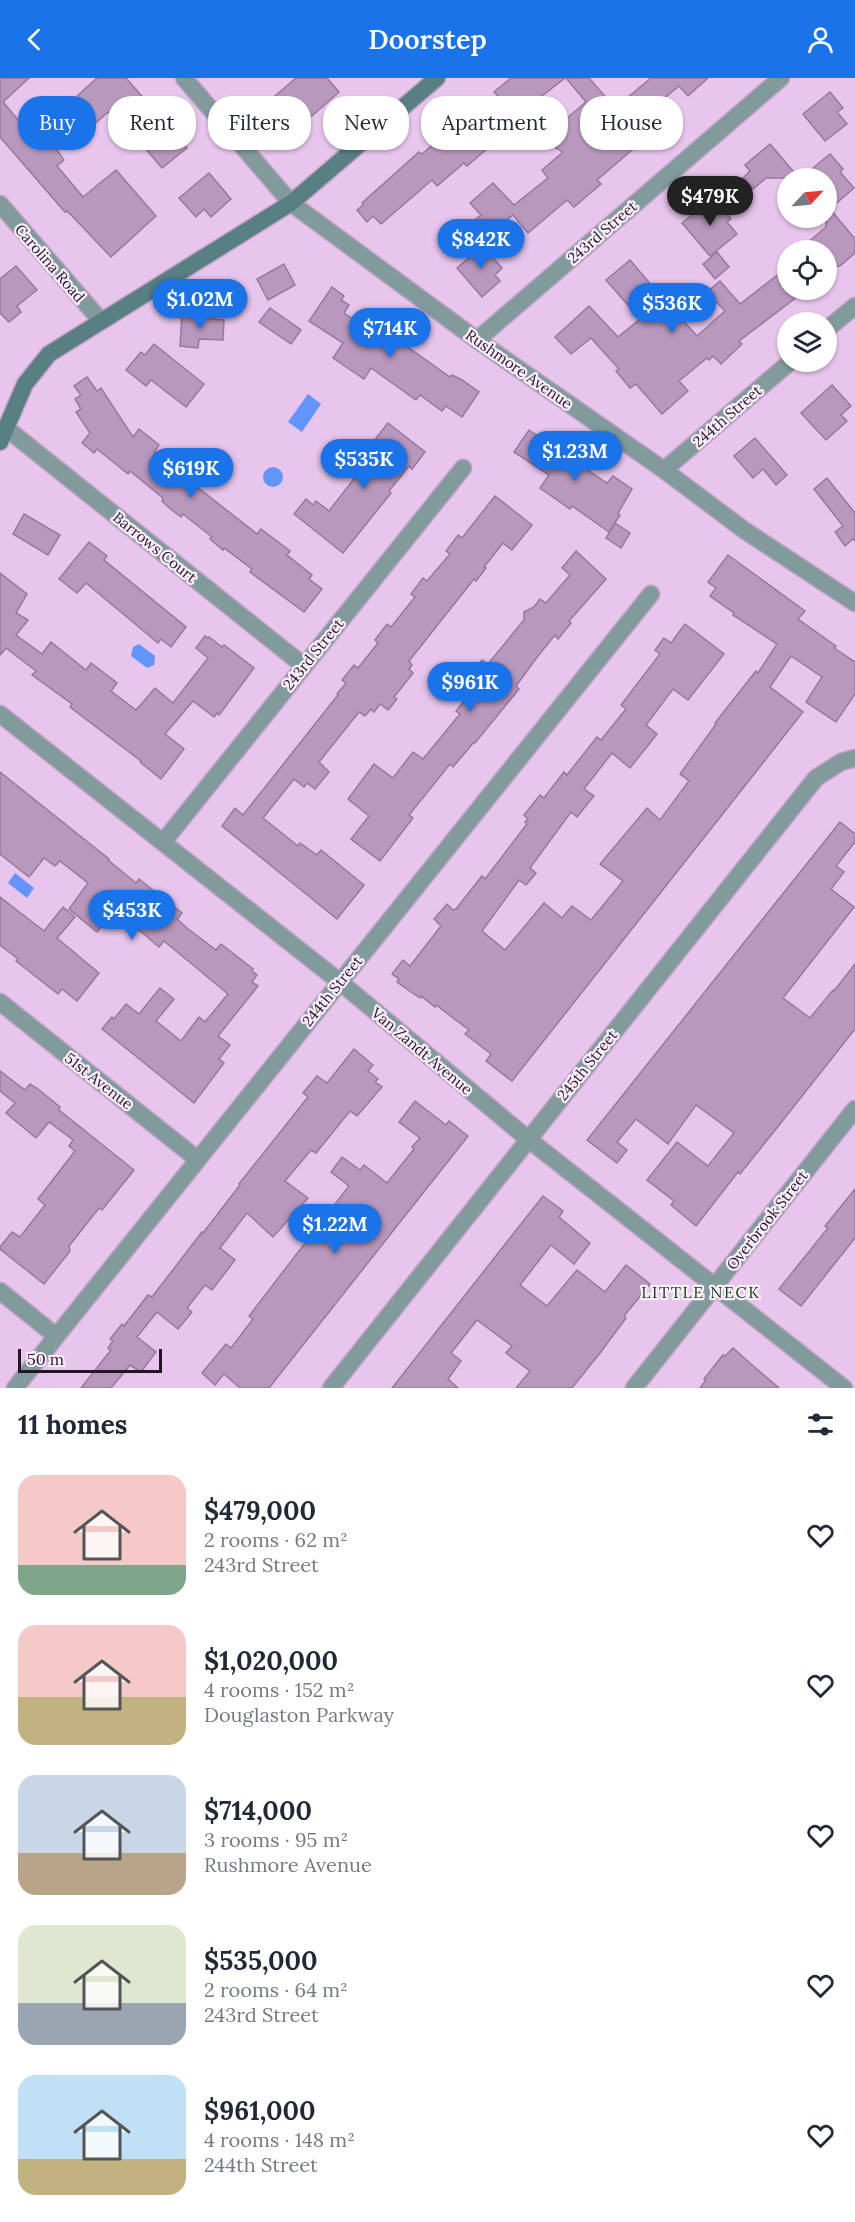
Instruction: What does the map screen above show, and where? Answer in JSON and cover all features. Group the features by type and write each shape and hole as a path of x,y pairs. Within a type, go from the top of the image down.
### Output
{"main road":[{"path":"3,435 25,384 43,361 57,349 291,203 436,78"}],"street":[{"name":"Rushmore Avenue","path":"184,78 291,203 477,340 664,470 744,530 854,600"},
{"name":"243rd Street","path":"477,340 782,78"},
{"name":"Carolina Road","path":"0,204 101,321"},
{"path":"837,321 855,306"},
{"name":"244th Street","path":"664,470 778,372"},
{"name":"Barrows Court","path":"3,435 304,666"},
{"name":"243rd Street","path":"164,842 463,468"},
{"name":"244th Street","path":"15,1388 651,594"},
{"name":"Van Zandt Avenue","path":"0,714 340,982 528,1139 844,1388"},
{"name":"245th Street","path":"331,1388 816,778 833,765 855,758"},
{"name":"51st Avenue","path":"0,1002 197,1160"},
{"name":"Overbrook Street","path":"634,1388 855,1109"},
{"path":"0,1291 56,1336"}],"water":[{"path":"308,394 321,404 302,432 288,422"},
{"path":"273,467 280,470 283,477 280,484 273,487 266,484 263,477 266,470"},
{"path":"139,644 155,656 154,665 147,668 131,656 133,647"},
{"path":"15,873 34,888 27,898 8,883"}],"building":[{"path":"0,78 29,78 3,102 18,120 18,150 57,150 64,160 57,166 83,197 116,170 156,216 111,257 67,211 65,212 0,137"},
{"path":"97,78 126,78 142,96 108,96 108,112 96,123 96,96 77,96"},
{"path":"296,78 327,78 339,92 334,96 323,96 323,106 311,117 311,96 275,96"},
{"path":"511,78 565,78 542,96 498,96 494,92"},
{"path":"566,78 589,78 605,96 581,96"},
{"path":"651,78 708,78 688,96 679,86 667,96 629,96"},
{"path":"830,92 843,108 837,112 847,124 825,141 803,114"},
{"path":"580,107 580,150 632,150 597,180 601,184 574,207 567,200 528,233 513,215 488,234 476,219 481,215 470,203 493,183 514,205 548,178 542,170 563,152 560,150 568,150 568,117"},
{"path":"770,144 790,168 777,168 777,178 766,178 753,189 743,178 750,171 745,165"},
{"path":"147,150 184,150 162,168"},
{"path":"427,150 486,150 467,166 464,163 437,186 432,180 381,224 373,216 367,222 357,210 363,205 362,203 419,152 422,154"},
{"path":"830,154 843,169 840,172 854,188 837,203 837,168 813,168"},
{"path":"209,173 231,199 211,217 204,209 196,217 179,198"},
{"path":"713,198 731,219 727,222 737,234 710,256 682,223"},
{"path":"837,217 855,239 855,253 837,266 837,240 811,240 825,228 837,228"},
{"path":"480,243 502,268 495,275 500,281 482,297 457,268 471,256 469,253"},
{"path":"717,252 729,267 715,279 703,264"},
{"path":"630,260 658,293 649,301 669,323 678,315 697,336 725,311 707,292 720,281 740,304 777,275 777,300 793,300 739,341 742,344 721,364 713,356 709,360 707,358 679,381 688,391 662,414 636,384 630,388 616,371 619,369 591,338 571,354 555,337 589,306 618,337 640,319 606,280"},
{"path":"284,264 295,285 268,300 257,279"},
{"path":"16,266 37,290 17,306 21,312 9,322 0,313 0,279"},
{"path":"332,287 344,296 341,300 349,305 344,313 376,335 381,328 450,377 452,375 462,380 479,392 462,417 446,406 442,411 420,395 416,400 371,368 364,379 333,358 343,343 309,321"},
{"path":"270,308 301,330 291,344 259,322"},
{"path":"182,313 202,314 201,318 224,320 223,340 199,339 198,348 180,346"},
{"path":"154,344 204,384 186,407 151,380 146,386 126,370 141,352 145,355"},
{"path":"87,377 97,391 101,388 133,437 139,429 159,445 154,453 257,534 261,529 290,551 287,555 312,575 309,579 322,589 304,612 250,572 252,569 224,548 223,550 210,539 212,537 183,514 181,517 167,506 162,501 163,498 130,471 128,474 97,449 94,453 82,443 90,433 76,412 81,409 75,399 81,395 74,386"},
{"path":"832,385 851,406 841,415 847,421 826,440 801,413"},
{"path":"388,423 425,452 412,469 409,466 389,491 391,493 343,553 294,514 306,499 313,505 316,501 329,511 371,457 365,452"},
{"path":"529,430 607,483 613,476 632,489 609,532 572,506 570,509 540,488 549,475 514,452"},
{"path":"755,438 787,475 776,485 763,469 753,478 734,456"},
{"path":"827,478 855,513 855,541 853,539 845,546 835,532 843,526 814,489"},
{"path":"495,496 532,525 512,550 503,543 476,581 474,579 409,661 412,665 409,669 413,673 394,697 397,699 388,710 380,704 374,712 371,709 365,716 359,712 319,762 329,772 315,789 307,783 304,787 294,779 263,818 298,846 300,843 317,855 321,850 364,885 337,919 222,826 235,808 243,815 338,695 346,683 342,680 354,665 358,668 378,643 375,640 387,624 391,627 415,597 411,594 423,578 427,581 450,554 446,551 458,535 462,538"},
{"path":"24,514 60,535 48,555 13,534"},
{"path":"615,523 630,533 621,548 606,538"},
{"path":"89,542 107,556 104,560 186,627 171,647 161,639 158,643 86,583 77,593 59,579"},
{"path":"576,551 606,579 569,621 571,623 558,639 555,635 538,656 516,686 519,689 475,743 453,767 450,764 409,815 413,818 380,861 351,839 369,816 348,799 374,764 393,778 413,752 423,759 460,714 456,711 473,690 464,683 482,660 488,664 524,620 524,612 534,607 540,599 546,603 570,575 562,568"},
{"path":"728,555 805,611 798,619 855,662 855,694 836,722 806,702 822,677 791,656 770,687 803,712 512,1081 486,1061 491,1054 465,1034 469,1030 436,1005 435,1007 397,982 399,979 392,974 403,960 410,966 441,926 434,919 447,904 453,910 456,909 482,876 485,879 527,824 525,822 528,819 524,815 540,795 544,798 564,772 567,775 597,737 601,740 626,709 621,705 660,654 655,650 664,638 671,643 685,624 724,654 688,700 673,689 646,725 657,734 630,768 612,753 584,789 594,796 577,817 571,812 530,868 536,873 526,885 519,880 482,931 505,950 544,903 562,918 572,906 591,920 623,881 600,864 647,808 660,820 689,781 680,774 715,723 756,671 758,673 777,644 733,615 734,613 710,596 716,588 708,582"},
{"path":"0,573 27,594 16,613 28,620 16,635 42,654 51,642 86,670 91,663 117,683 111,691 136,710 155,688 173,703 208,658 196,648 205,636 222,647 224,645 254,668 219,715 217,713 214,717 193,701 165,734 184,749 161,779 70,707 72,704 32,675 36,671 6,648 0,655"},
{"path":"0,772 136,883 139,879 182,913 177,919 187,928 216,950 221,944 253,969 252,971 257,975 252,982 258,986 218,1036 230,1045 219,1059 224,1063 194,1103 102,1029 126,1004 139,1014 160,988 174,999 156,1021 181,1041 199,1017 205,1022 228,994 164,941 159,947 132,924 129,927 112,914 97,932 69,909 88,883 60,861 55,866 44,858 29,877 0,854"},
{"path":"840,822 855,834 855,842 836,866 844,872 831,889 854,907 783,998 810,1018 855,964 855,1029 696,1226 671,1205 674,1201 647,1180 677,1142 708,1166 734,1133 696,1105 668,1144 636,1119 617,1142 627,1150 617,1163 587,1140"},
{"path":"0,897 44,931 63,907 75,917 57,938 99,973 77,1001 62,989 58,994 16,961 18,959 0,945"},
{"path":"354,1049 373,1065 368,1071 378,1079 375,1082 382,1087 357,1116 350,1111 316,1153 311,1150 285,1181 308,1198 273,1237 247,1213 220,1248 235,1260 212,1290 205,1285 187,1308 192,1312 178,1329 157,1312 137,1337 156,1352 141,1372 130,1365 111,1388 81,1388 111,1350 108,1348 113,1341 110,1339 122,1324 124,1326 148,1295 152,1297 308,1097 303,1093 317,1076 327,1083"},
{"path":"0,1071 25,1090 30,1084 38,1089 60,1107 59,1110 134,1170 102,1210 99,1208 69,1246 70,1251 44,1284 0,1247 12,1232 20,1237 45,1205 38,1199 75,1151 69,1146 73,1140 49,1122 36,1138 6,1113 15,1103 0,1091"},
{"path":"415,1101 446,1125 449,1121 468,1136 269,1388 240,1388 224,1374 215,1385 202,1373 226,1344 231,1348 253,1319 249,1316 349,1186 331,1172 342,1157 360,1170 364,1165 387,1183 420,1138 399,1122"},
{"path":"855,1189 855,1238 801,1306 779,1289 828,1228 825,1226"},
{"path":"543,1196 563,1211 559,1217 590,1243 574,1264 551,1245 520,1285 547,1306 577,1270 605,1292 626,1265 650,1284 624,1316 626,1318 600,1353 572,1388 516,1388 530,1371 506,1353 512,1346 477,1320 451,1353 461,1361 448,1379 458,1388 392,1388"},
{"path":"733,1348 779,1388 700,1388 706,1380 704,1379 723,1355 725,1356"}],"district":[{"name":"LITTLE NECK","path":"701,1292"}]}
